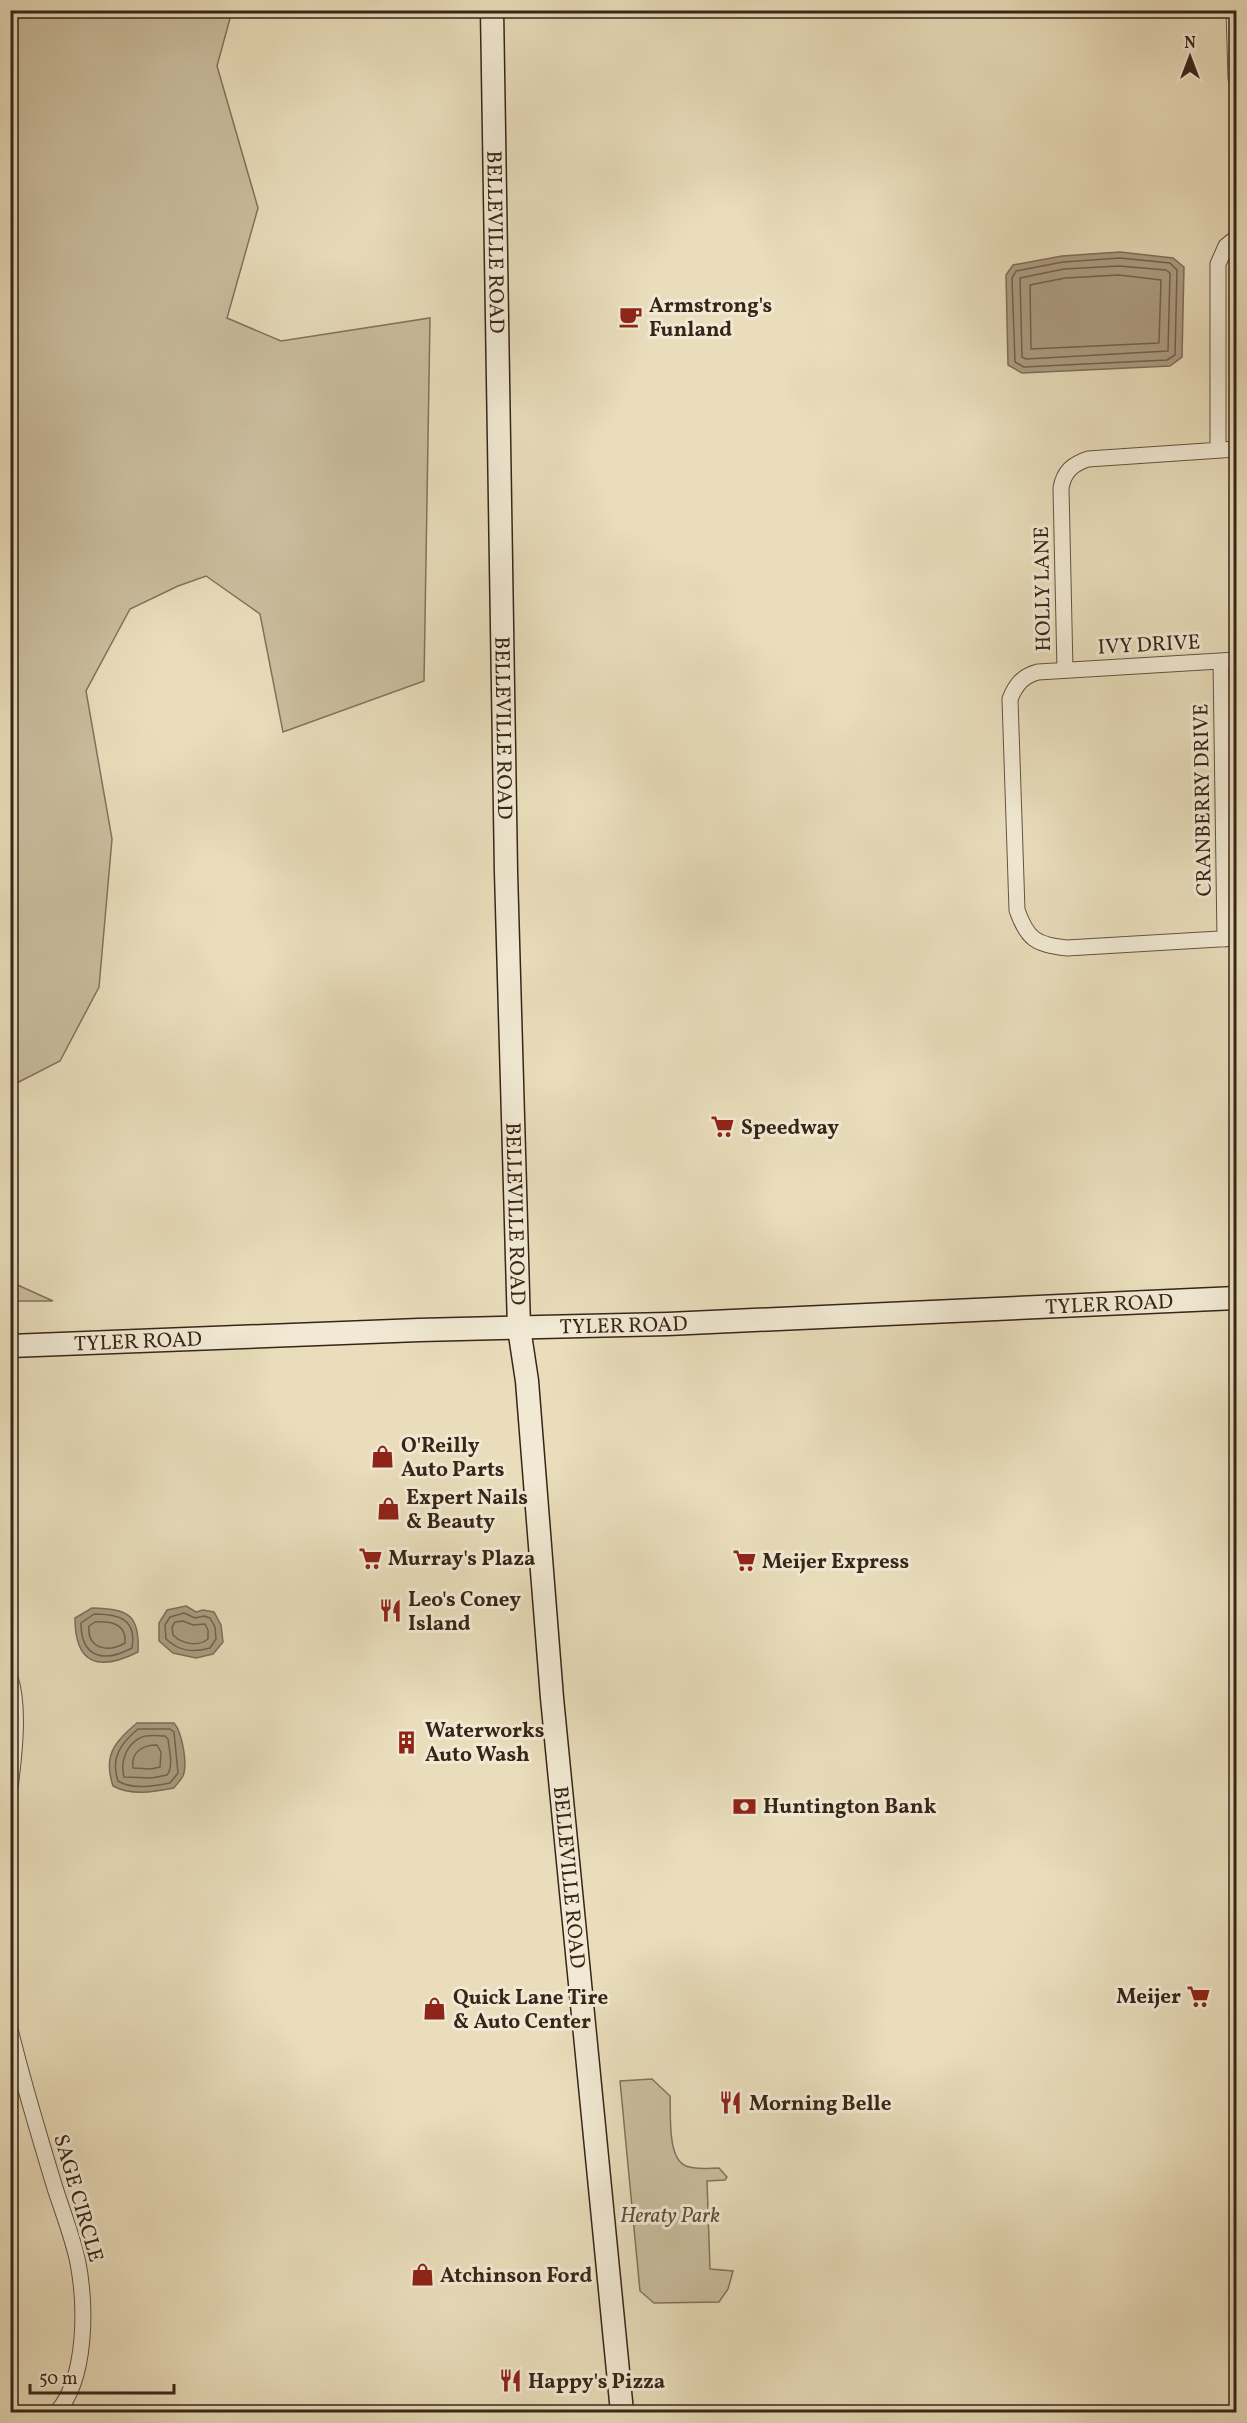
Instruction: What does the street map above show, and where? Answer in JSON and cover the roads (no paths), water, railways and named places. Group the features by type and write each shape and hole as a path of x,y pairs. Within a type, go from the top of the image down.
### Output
{"main road":[{"name":"BELLEVILLE ROAD","path":"492,10 506,861 519,1328 526,1381 552,1698 622,2412"},
{"name":"TYLER ROAD","path":"10,1346 680,1323 1236,1298"}],"street":[{"path":"1234,10 1236,78"},
{"path":"1218,450 1218,264 1226,246 1236,238"},
{"name":"HOLLY LANE","path":"1231,938 1067,948 1046,946 1024,931 1017,910 1010,699 1016,686 1028,675 1065,670 1061,488 1067,471 1076,463 1088,459 1236,449"},
{"name":"IVY DRIVE","path":"1065,670 1236,660"},
{"name":"CRANBERRY DRIVE","path":"1221,661 1231,938"},
{"path":"10,1678 14,1690 14,1755 10,1788"},
{"name":"SAGE CIRCLE","path":"10,2030 23,2081 78,2263 83,2325 81,2357 64,2405 57,2412"}],"water":[{"path":"1120,252 1173,258 1184,267 1182,357 1170,366 1022,373 1008,365 1006,275 1013,265 1062,256"},
{"path":"186,1606 196,1612 203,1610 214,1612 221,1625 223,1642 213,1654 196,1658 173,1653 159,1641 159,1623 167,1610"},
{"path":"92,1608 115,1610 129,1616 137,1629 138,1652 124,1658 101,1662 85,1655 76,1634 75,1618"},
{"path":"137,1723 174,1723 177,1727 182,1741 185,1764 183,1776 174,1788 135,1792 113,1786 109,1766 113,1750 122,1737"}],"place":[{"name":"Armstrong's Funland","path":"631,317"},
{"name":"Speedway","path":"723,1127"},
{"name":"O'Reilly Auto Parts","path":"383,1457"},
{"name":"Expert Nails & Beauty","path":"388,1509"},
{"name":"Murray's Plaza","path":"370,1558"},
{"name":"Meijer Express","path":"744,1561"},
{"name":"Leo's Coney Island","path":"390,1611"},
{"name":"Waterworks Auto Wash","path":"407,1742"},
{"name":"Huntington Bank","path":"745,1806"},
{"name":"Meijer","path":"1199,1996"},
{"name":"Quick Lane Tire & Auto Center","path":"435,2009"},
{"name":"Morning Belle","path":"731,2103"},
{"name":"Atchinson Ford","path":"422,2275"},
{"name":"Happy's Pizza","path":"510,2381"}],"park label":[{"name":"Heraty Park","path":"670,2215"}]}
